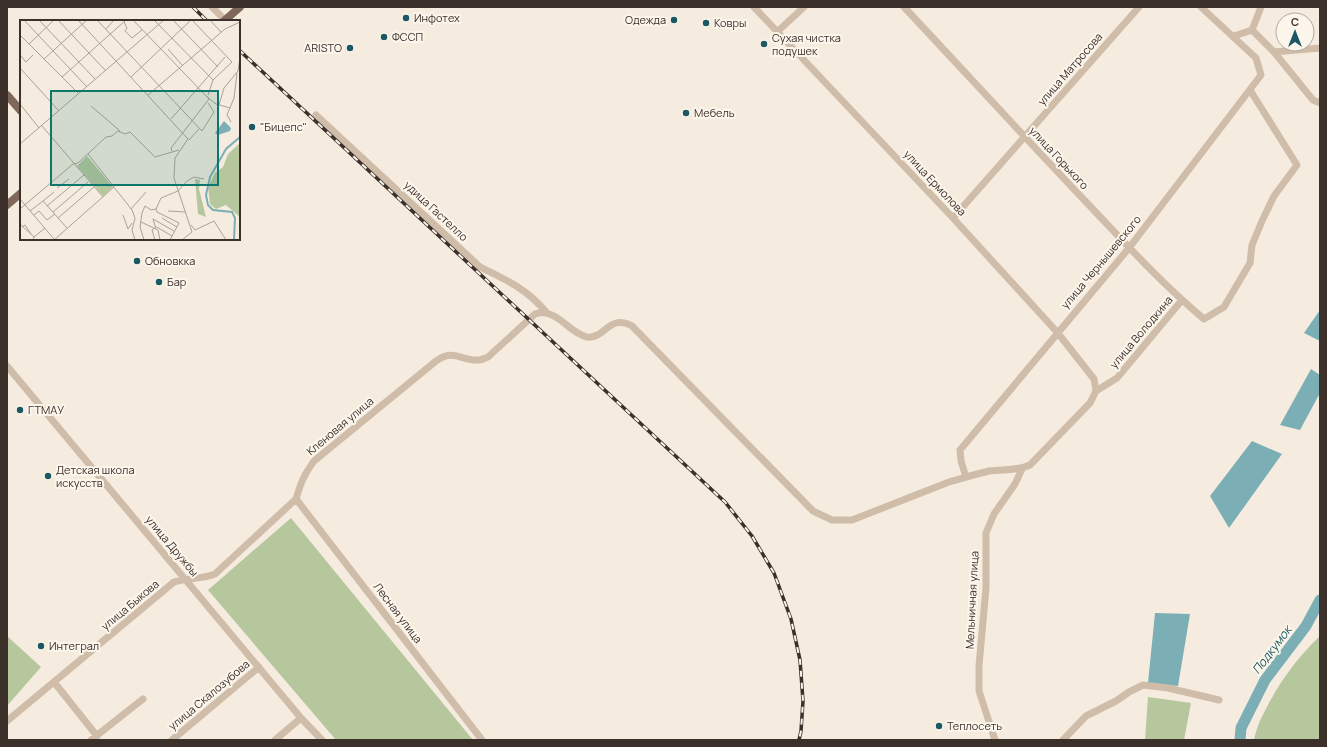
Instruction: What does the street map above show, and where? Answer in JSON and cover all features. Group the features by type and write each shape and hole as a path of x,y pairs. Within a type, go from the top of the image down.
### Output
{"main road":[{"path":"226,20 240,7"},
{"path":"7,95 20,110"},
{"path":"7,205 20,194"}],"street":[{"path":"212,7 224,20"},
{"name":"улица Ермолова","path":"754,7 953,218 1057,332 1094,379 1096,391"},
{"path":"777,32 804,7"},
{"name":"улица Горького","path":"904,7 1129,248 1182,300 1204,319 1224,307 1250,263 1252,245 1274,196 1298,165 1250,90"},
{"name":"улица Матросова","path":"953,218 1139,7"},
{"path":"1201,7 1234,36 1252,30"},
{"path":"1252,30 1261,7"},
{"path":"1252,30 1274,52 1312,100 1320,103"},
{"name":"улица Чернышевского","path":"966,477 961,461 960,450 1057,332 1129,248 1261,75 1256,58 1234,36"},
{"path":"1274,52 1320,48"},
{"name":"удица Гастелло","path":"316,115 480,267 508,280 536,299 547,313"},
{"name":"улица Володкина","path":"1022,469 1030,465 1090,403 1096,391 1117,378 1182,300"},
{"name":"Кленовая улица","path":"296,499 300,483 314,461 442,356 451,355 480,360 488,357 535,314 540,312 547,313"},
{"path":"547,313 558,318 578,333 588,337 597,336 613,324 622,322 632,326 814,511 832,520 852,520 949,482 966,477 990,471 1022,469"},
{"name":"улица Дружбы","path":"7,366 301,718 322,740"},
{"name":"Мельничная улица","path":"995,740 979,691 979,666 986,588 986,533 994,514 1015,484 1022,469"},
{"path":"185,579 197,579 215,574 296,499"},
{"name":"Лесная улица","path":"296,499 482,740"},
{"name":"улица Быкова","path":"7,721 174,582 185,579"},
{"name":"улица Скалозубова","path":"172,740 259,667"},
{"path":"54,682 94,738 143,699"},
{"path":"1063,740 1086,716 1143,685 1168,688 1219,700"},
{"path":"275,740 301,718"}],"green space":[{"path":"291,518 473,740 336,740 208,590"},
{"path":"7,636 41,667 7,706"},
{"path":"1320,636 1320,740 1254,740 1262,716 1280,684 1298,659"},
{"path":"1148,697 1191,703 1184,740 1145,740"}],"water":[{"path":"1320,310 1320,341 1304,333"},
{"path":"1311,369 1320,375 1320,393 1300,430 1280,425"},
{"path":"1252,441 1282,454 1229,528 1210,496"},
{"path":"1155,613 1190,614 1178,686 1148,683"}],"waterway":[{"name":"Подкумок","path":"1240,740 1241,728 1265,680 1306,626 1320,600"}],"railway":[{"path":"193,7 206,20"},
{"path":"240,51 725,502 752,536 774,573 791,619 800,660 803,701 799,740"}],"place":[{"name":"Инфотех","path":"406,18"},
{"name":"Одежда","path":"674,20"},
{"name":"Ковры","path":"706,23"},
{"name":"ФССП","path":"384,37"},
{"name":"Сухая чистка подушек","path":"764,44"},
{"name":"ARISTO","path":"350,48"},
{"name":"Мебель","path":"686,113"},
{"name":"\"Бицепс\"","path":"252,127"},
{"name":"Обновкка","path":"137,261"},
{"name":"Бар","path":"159,282"},
{"name":"ГТМАУ","path":"20,410"},
{"name":"Детская школа искусств","path":"48,476"},
{"name":"Интеграл","path":"41,646"},
{"name":"Теплосеть","path":"939,726"}]}
